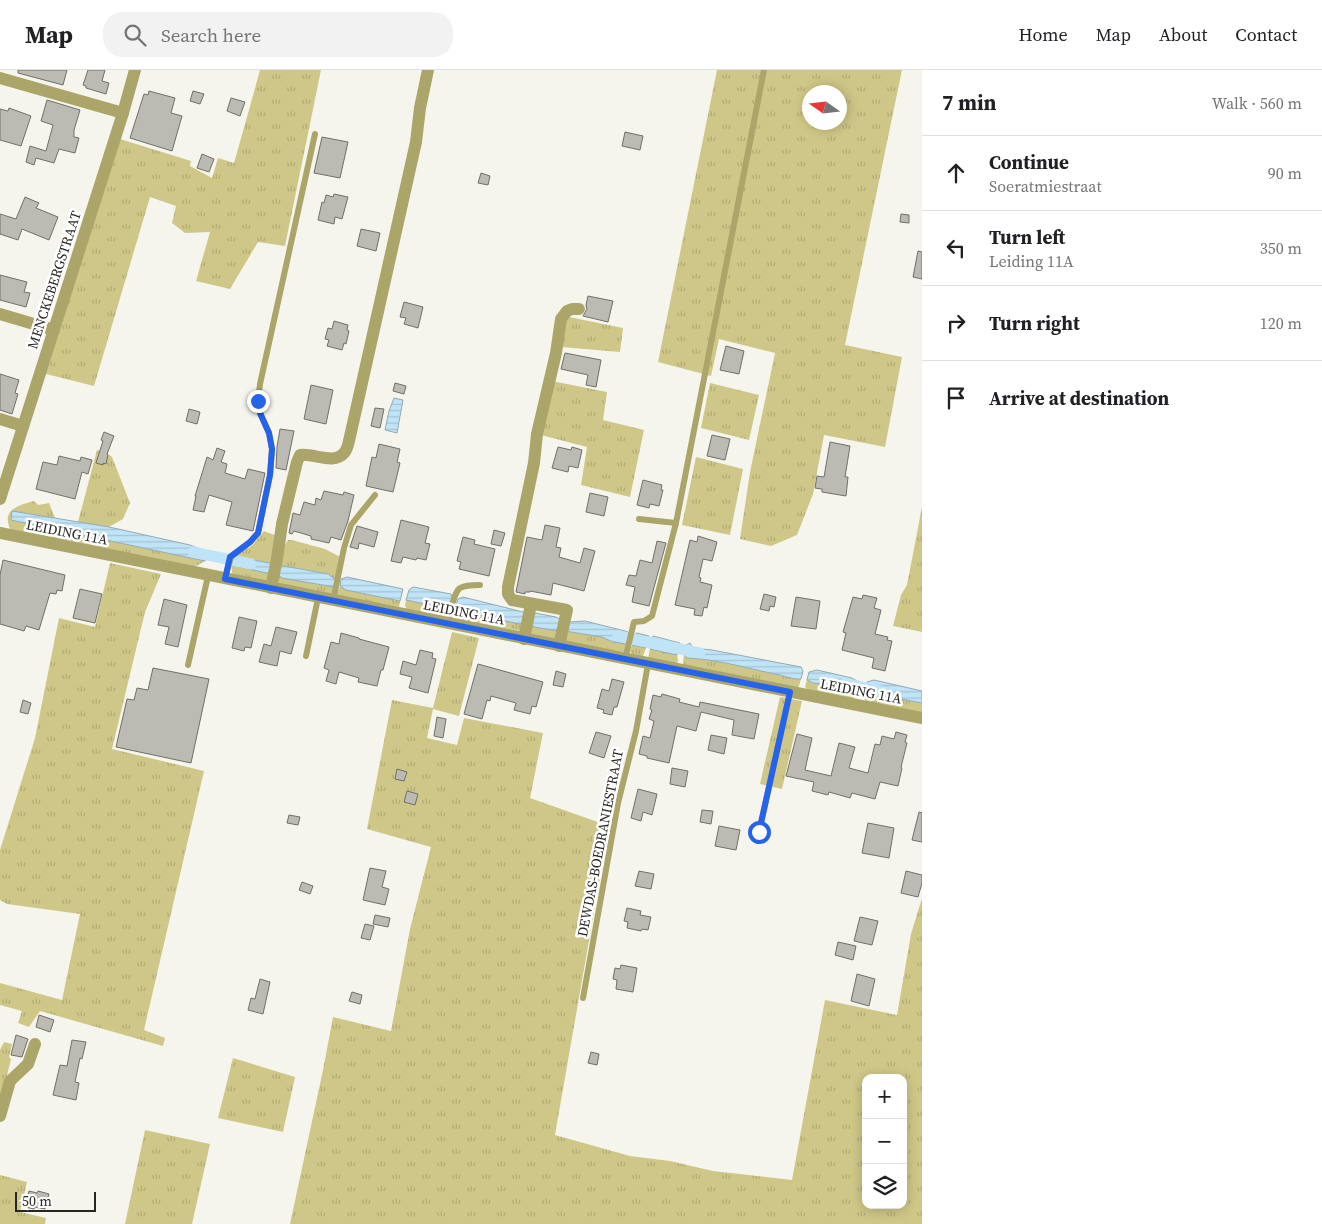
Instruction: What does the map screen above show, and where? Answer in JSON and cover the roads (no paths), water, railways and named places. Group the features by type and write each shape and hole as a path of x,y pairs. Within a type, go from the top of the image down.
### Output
{"street":[{"name":"MENCKEBERGSTRAAT","path":"0,499 135,70"},
{"path":"271,586 282,524 300,455 307,454 339,458 345,452 349,441 416,142 420,108 428,70"},
{"path":"0,78 123,113"},
{"path":"560,642 567,610 530,609 512,600 508,594 508,587 534,464 537,434 556,353 561,319 566,311 579,309"},
{"path":"0,314 54,330"},
{"path":"0,419 23,426"},
{"name":"LEIDING 11A","path":"0,533 208,576 271,586 318,598 448,624 560,642 627,656 648,664 922,718"},
{"path":"524,636 530,609"},
{"path":"0,1116 10,1081 28,1064 35,1044"}],"lane":[{"path":"627,656 634,622 652,616 676,523 764,70"},
{"path":"225,579 230,557 250,542 258,533 270,475 272,449 269,433 260,413 258,401 260,384 315,134"},
{"path":"333,601 351,525 375,495"},
{"path":"639,519 676,523"},
{"path":"188,665 208,576"},
{"path":"448,624 455,594 460,588 480,585"},
{"path":"306,656 318,598"},
{"name":"DEWDAS-BOEDRANIESTRAAT","path":"583,998 618,803 636,731 648,664"},
{"path":"759,832 790,692"}],"water":[{"path":"394,398 403,400 397,433 385,430"},
{"path":"12,511 109,527 190,545 208,552 205,561 11,520"},
{"path":"238,557 274,564 271,574 236,566"},
{"path":"280,566 328,574 335,579 334,587 282,578 277,574"},
{"path":"347,577 403,589 400,601 346,590 340,586 341,579"},
{"path":"413,587 451,594 449,609 406,600 409,590"},
{"path":"463,597 523,612 526,615 524,623 519,624 460,611 455,607 458,599"},
{"path":"535,613 562,620 559,631 534,627 530,622"},
{"path":"585,621 630,633 626,644 613,642 602,637 565,631 568,622"},
{"path":"637,633 649,636 646,648 632,645"},
{"path":"653,636 680,643 677,655 650,649"},
{"path":"690,643 693,648 801,667 803,671 801,679 720,662 687,658 684,654 686,645"},
{"path":"817,670 852,678 859,682 857,690 813,683 807,680 809,672"},
{"path":"874,680 922,691 922,703 871,693 865,690 867,682"}],"waterway":[{"path":"193,552 251,564"},
{"path":"618,636 700,653"},
{"path":"845,683 881,691"}]}
